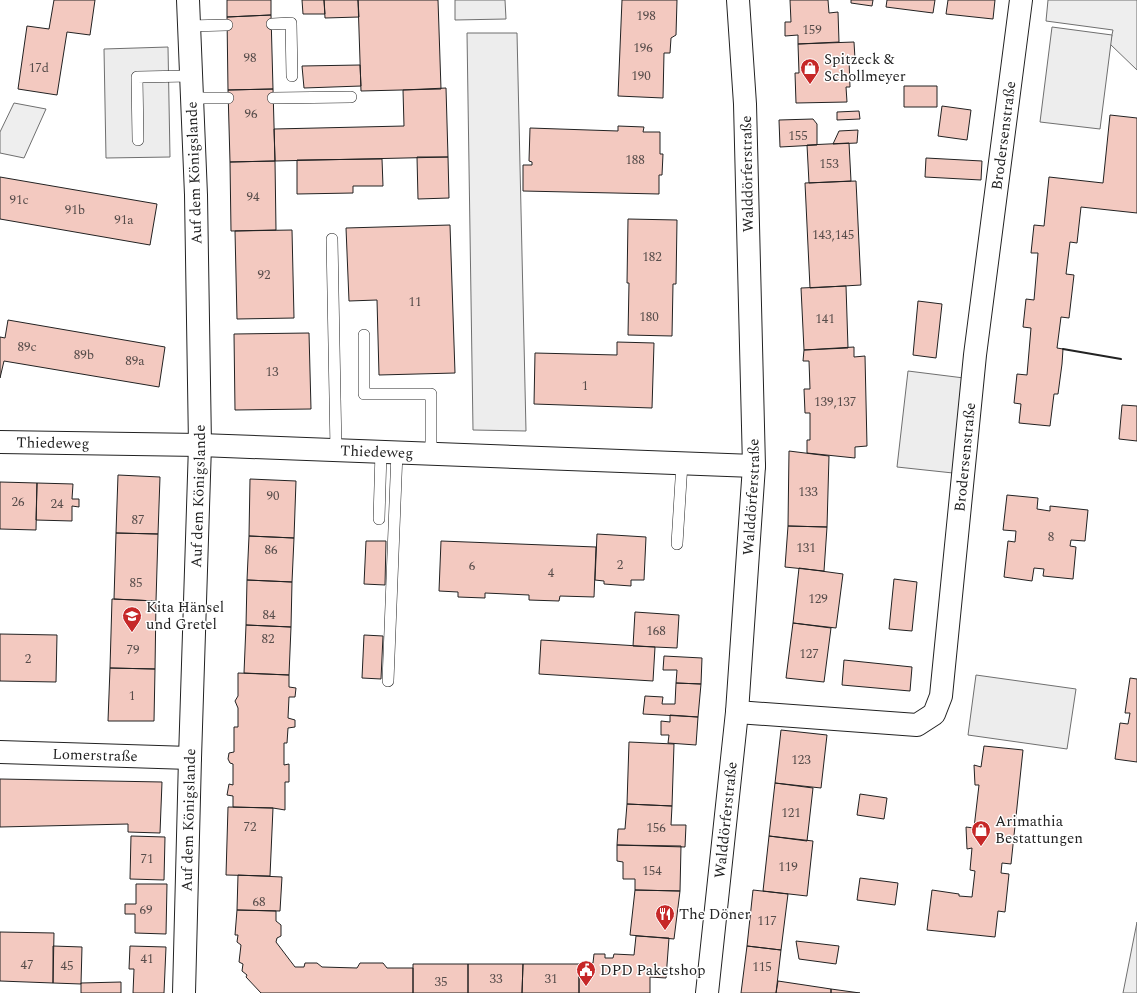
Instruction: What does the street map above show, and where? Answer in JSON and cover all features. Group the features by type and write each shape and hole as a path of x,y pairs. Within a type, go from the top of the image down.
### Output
{"street":[{"name":"Auf dem Königslande","path":"184,993 200,445 196,195 188,0"},
{"name":"Walddörferstraße","path":"707,993 737,712 754,466 745,104 738,0"},
{"name":"Brodersenstraße","path":"737,712 917,725 934,714 940,696 975,355 1021,0"},
{"name":"Thiedeweg","path":"0,442 200,445 754,466"},
{"name":"Lomerstraße","path":"0,752 190,758"}],"lane":[{"path":"272,24 291,23 292,76"},
{"path":"189,26 227,25"},
{"path":"138,140 137,77 191,76"},
{"path":"273,98 351,97"},
{"path":"192,98 228,98"},
{"path":"332,239 336,450"},
{"path":"364,336 364,394 431,394 431,454"},
{"path":"379,519 389,452"},
{"path":"388,681 389,452"},
{"path":"677,544 682,463"}],"shaded area":[{"path":"455,0 505,0 506,19 455,20"},
{"path":"1048,0 1137,0 1137,70 1110,44 1113,30 1046,21"},
{"path":"1052,27 1112,35 1100,129 1040,122"},
{"path":"467,33 517,33 526,431 473,430"},
{"path":"168,47 170,157 106,158 104,49"},
{"path":"14,103 46,109 24,158 0,153 0,132"},
{"path":"908,371 964,378 953,473 897,467"},
{"path":"976,675 1076,689 1067,749 968,735"},
{"path":"1137,922 1137,993 1123,993"}],"building":[{"path":"54,0 95,0 90,35 67,32 57,95 18,89 27,26 49,29"},
{"path":"227,0 271,0 271,15 227,17"},
{"path":"302,0 324,0 325,14 303,14"},
{"path":"324,0 358,0 359,17 325,18"},
{"path":"358,0 438,0 441,89 361,91"},
{"path":"622,0 677,0 676,35 671,38 670,53 664,53 663,98 618,96"},
{"path":"790,0 828,0 829,13 838,12 839,42 798,44 798,35 785,36 785,22 791,22"},
{"path":"851,0 873,0 872,6 851,3"},
{"path":"887,0 935,0 933,13 886,7"},
{"path":"948,0 995,0 993,19 946,14"},
{"path":"271,15 273,89 228,90 227,17"},
{"path":"854,42 855,59 849,59 850,87 846,87 847,102 796,103 795,73 799,73 798,44"},
{"path":"360,65 361,86 304,88 302,66"},
{"path":"904,86 937,86 937,107 904,107"},
{"path":"446,88 448,157 275,161 274,129 404,126 403,90"},
{"path":"273,89 275,161 230,162 228,90"},
{"path":"942,106 971,110 967,140 938,136"},
{"path":"859,111 860,119 837,120 837,112"},
{"path":"1110,115 1137,118 1137,213 1081,207 1077,243 1070,242 1066,274 1074,275 1069,318 1061,317 1057,348 1063,349 1062,364 1058,394 1054,394 1050,426 1019,423 1021,404 1014,403 1017,374 1027,375 1031,328 1023,327 1026,299 1034,300 1038,253 1031,253 1034,225 1044,226 1049,177 1103,183"},
{"path":"813,119 817,124 817,145 780,147 779,120"},
{"path":"618,126 644,127 643,132 660,132 660,154 663,154 662,175 659,175 659,194 523,191 523,165 532,165 532,162 529,161 530,128 618,131"},
{"path":"858,130 857,143 833,144 839,131"},
{"path":"849,143 851,181 809,183 807,145"},
{"path":"417,157 448,157 449,198 418,199"},
{"path":"926,158 982,161 981,180 925,177"},
{"path":"382,159 383,186 353,186 353,193 297,194 297,160"},
{"path":"275,161 276,230 231,231 230,162"},
{"path":"0,177 157,204 150,245 0,219"},
{"path":"856,181 861,285 810,288 805,183"},
{"path":"628,219 677,220 676,284 673,284 672,336 628,335"},
{"path":"450,225 455,373 379,375 377,300 349,301 346,228"},
{"path":"292,230 294,318 237,319 235,231"},
{"path":"846,286 848,348 804,350 801,288"},
{"path":"918,301 942,304 936,358 913,355"},
{"path":"8,320 165,347 159,387 4,361 0,378 0,337 5,338"},
{"path":"309,333 311,409 235,410 234,334"},
{"path":"617,342 654,343 652,408 534,404 535,353 617,355"},
{"path":"854,347 854,357 865,356 867,446 855,447 855,458 807,453 807,440 810,440 810,413 805,413 804,389 810,389 809,361 803,361 804,350"},
{"path":"1122,405 1137,406 1137,441 1119,439"},
{"path":"789,451 829,456 827,527 788,526"},
{"path":"118,475 160,477 158,534 116,533"},
{"path":"250,479 296,481 294,538 249,536"},
{"path":"0,482 37,483 36,530 0,529"},
{"path":"37,483 73,484 72,499 79,499 79,507 72,506 72,521 36,520"},
{"path":"1007,495 1038,498 1037,509 1050,511 1050,506 1088,510 1085,541 1071,540 1070,546 1076,547 1073,579 1043,576 1044,569 1034,568 1032,581 1004,577 1008,541 1015,542 1016,531 1003,530"},
{"path":"788,526 827,527 824,571 785,567"},
{"path":"116,533 158,534 156,601 114,599"},
{"path":"597,534 646,537 644,580 631,580 631,586 604,584 604,581 595,580"},
{"path":"249,536 294,538 292,582 247,580"},
{"path":"366,541 386,541 385,585 364,584"},
{"path":"441,541 596,547 594,597 560,596 559,601 529,600 529,595 485,593 485,598 458,597 458,592 439,591"},
{"path":"799,568 843,574 836,628 793,623"},
{"path":"894,579 917,582 912,631 889,629"},
{"path":"247,580 292,582 291,627 246,625"},
{"path":"112,599 156,601 155,669 110,668"},
{"path":"635,612 679,615 677,648 633,646"},
{"path":"793,623 831,628 824,682 786,678"},
{"path":"246,625 291,627 289,675 244,673"},
{"path":"0,634 57,635 56,682 0,681"},
{"path":"364,635 383,636 381,679 362,678"},
{"path":"541,640 655,647 653,681 539,674"},
{"path":"664,656 702,658 701,684 676,683 677,670 663,670"},
{"path":"844,660 912,667 910,691 842,685"},
{"path":"110,668 155,669 154,721 108,721"},
{"path":"238,673 289,675 289,687 296,688 295,697 289,697 288,718 295,720 295,727 288,728 287,743 284,743 284,765 289,764 289,782 285,782 285,810 273,808 233,807 233,796 227,795 229,784 233,785 233,764 230,763 228,759 229,753 234,752 234,727 238,727 238,708 235,701 238,696"},
{"path":"1130,678 1137,679 1137,762 1115,759 1120,723 1128,724 1130,713 1125,713"},
{"path":"676,683 701,684 698,717 643,714 645,696 663,697 662,704 675,704"},
{"path":"670,715 698,717 696,745 668,743 669,735 661,735 661,721 670,722"},
{"path":"781,730 827,735 821,788 775,783"},
{"path":"629,742 674,744 672,806 627,804"},
{"path":"984,746 1023,750 1011,864 1002,863 1001,873 1009,874 1005,912 998,911 995,937 927,930 932,890 959,894 959,896 972,897 975,871 970,870 972,848 967,849 966,827 974,828 979,785 975,785 974,765 981,767"},
{"path":"0,779 162,782 160,833 128,832 128,824 0,827"},
{"path":"775,783 813,788 807,841 769,836"},
{"path":"860,794 887,798 884,819 857,815"},
{"path":"627,804 672,806 671,825 686,825 685,847 617,845 618,829 625,829"},
{"path":"228,807 273,808 270,876 226,875"},
{"path":"131,836 165,837 164,880 130,879"},
{"path":"769,836 813,841 807,896 763,891"},
{"path":"617,845 681,846 680,891 635,890 635,879 623,879 623,862 617,861"},
{"path":"238,875 282,877 280,911 237,910"},
{"path":"860,878 898,883 895,905 857,900"},
{"path":"136,884 167,884 166,934 135,933 135,914 125,914 125,904 136,904"},
{"path":"635,890 680,891 674,939 630,935"},
{"path":"753,890 788,894 781,950 747,946"},
{"path":"237,910 276,911 276,921 281,925 281,936 277,938 276,942 295,967 304,967 305,963 317,963 322,967 357,968 360,963 383,963 387,968 413,968 413,993 261,993 246,977 247,975 242,971 243,964 239,962 241,945 237,942 238,935 235,935"},
{"path":"0,932 54,933 53,983 0,981"},
{"path":"636,936 669,938 666,978 650,977 650,993 579,993 579,964 593,963 594,954 605,954 605,958 613,958 614,954 634,955"},
{"path":"796,941 839,946 836,964 799,959"},
{"path":"53,946 82,947 81,984 53,983"},
{"path":"130,946 166,947 164,993 133,993 134,969 129,969"},
{"path":"747,946 781,950 776,993 741,993"},
{"path":"413,964 468,964 468,993 413,993"},
{"path":"468,964 523,964 522,993 468,993"},
{"path":"523,964 579,964 579,993 522,993"},
{"path":"778,981 831,989 831,993 776,993"},
{"path":"121,982 121,993 81,993 81,983"},
{"path":"831,989 860,993 831,993"}],"wall":[{"path":"1063,349 1121,359"}],"place":[{"name":"Spitzeck & Schollmeyer","path":"810,85"},
{"name":"Kita Hänsel und Gretel","path":"132,633"},
{"name":"Arimathia Bestattungen","path":"981,847"},
{"name":"The Döner","path":"665,931"},
{"name":"DPD Paketshop","path":"586,987"}]}
